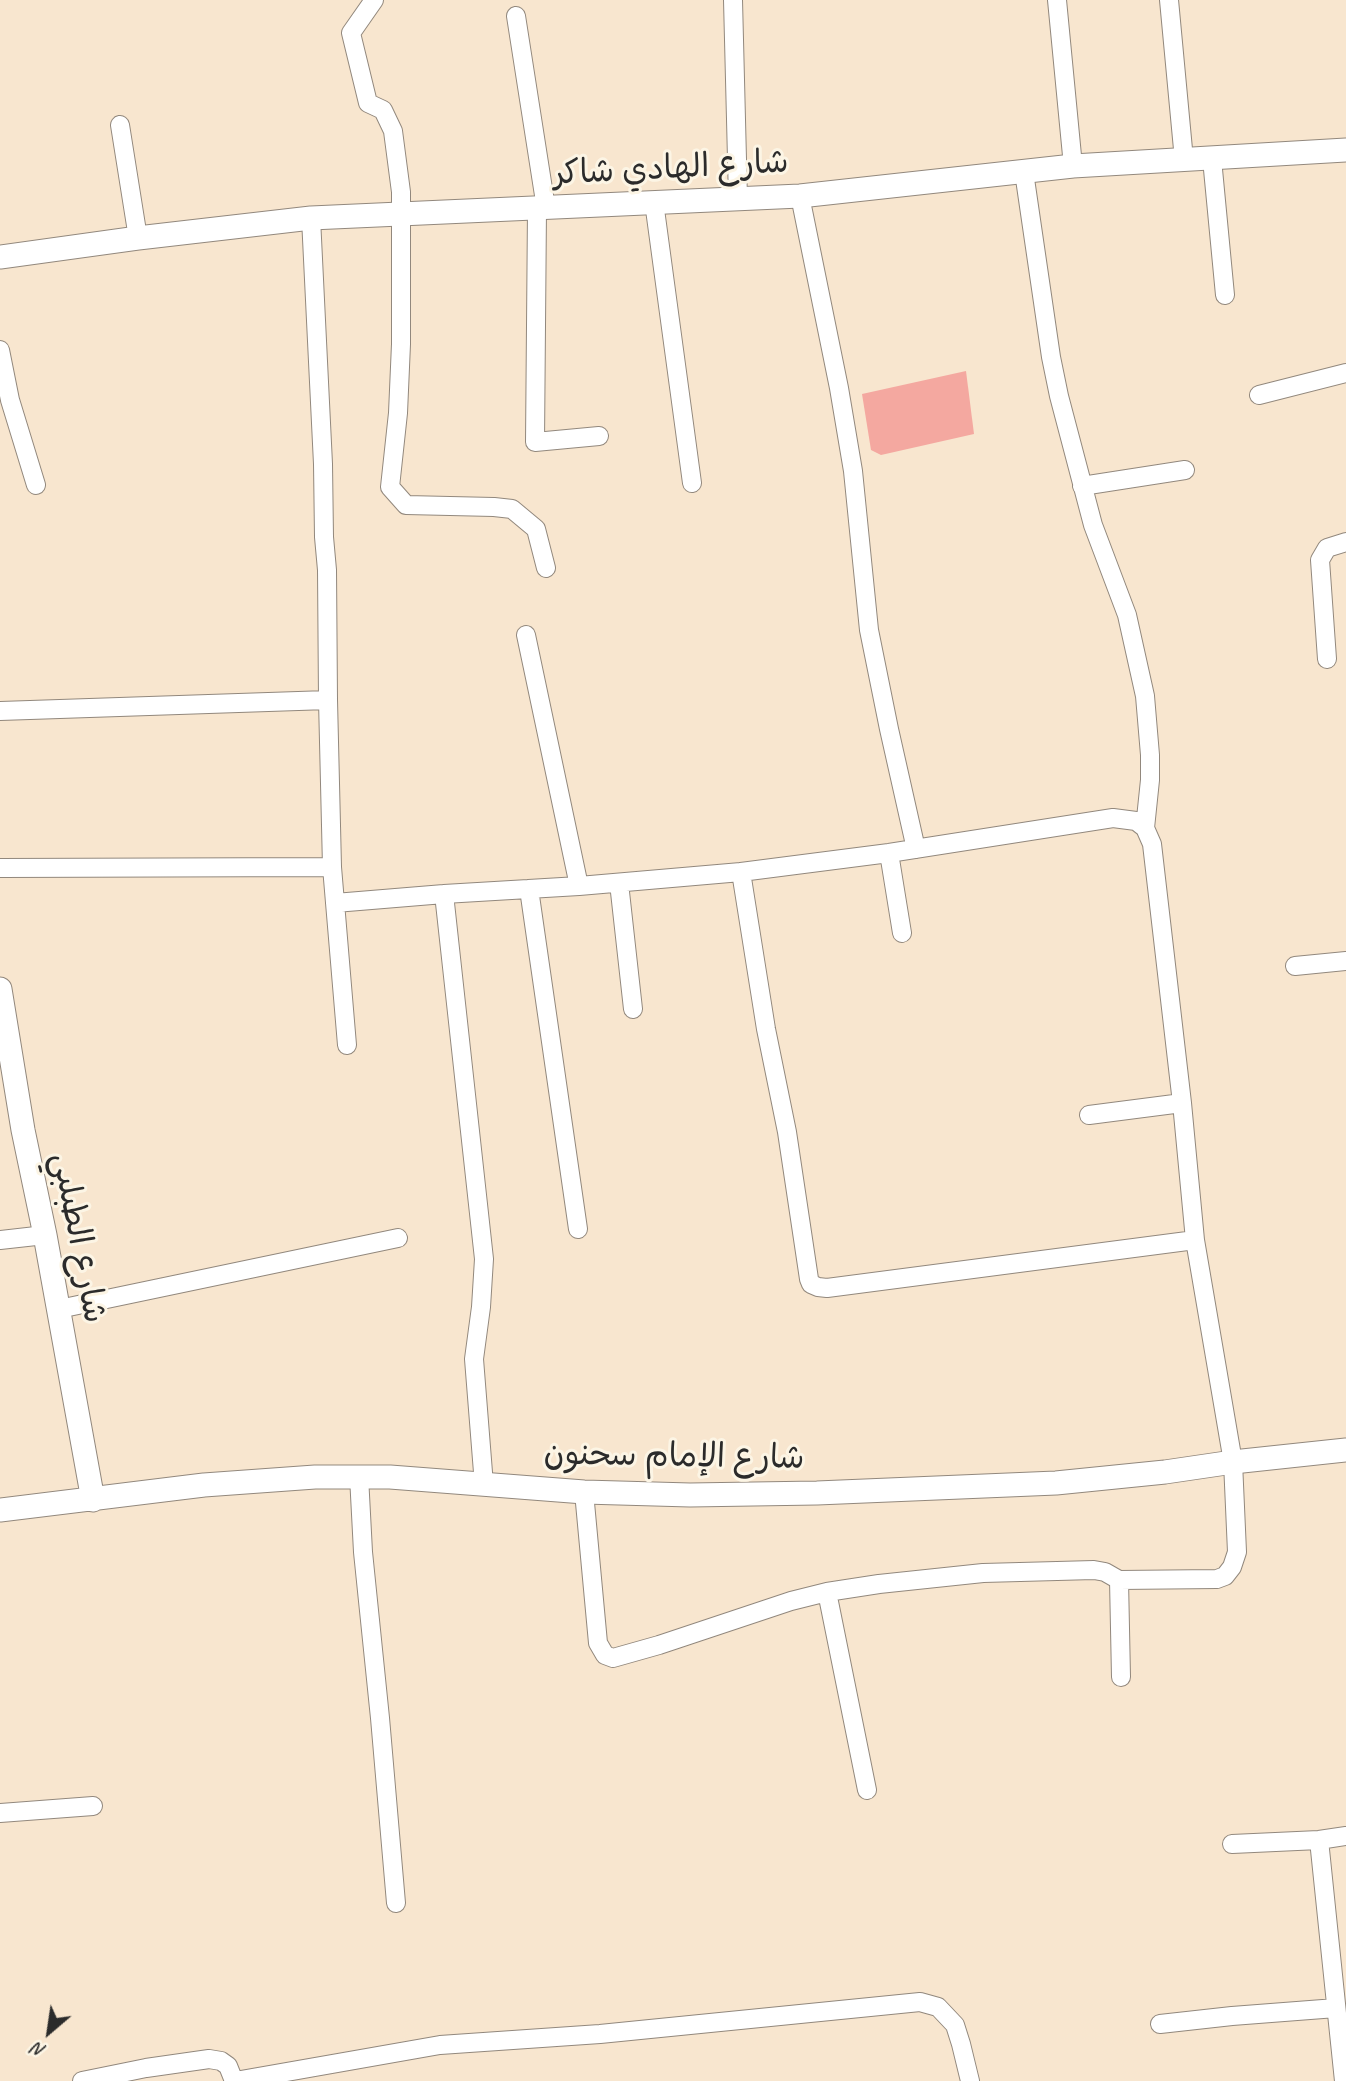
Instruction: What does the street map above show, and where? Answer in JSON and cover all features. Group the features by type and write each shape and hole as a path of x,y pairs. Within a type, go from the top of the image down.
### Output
{"street":[{"path":"374,0 351,33 368,103 383,110 393,131 401,192 401,344 398,414 390,487 406,505 494,506 512,509 537,529 546,568"},
{"path":"733,0 738,199"},
{"path":"1057,0 1073,166"},
{"path":"1169,0 1184,160"},
{"path":"516,16 542,208 535,443 599,436"},
{"path":"120,125 138,238"},
{"name":"شارع الهادي شاكر","path":"0,257 311,218 800,195 1073,166 1346,150"},
{"path":"1212,159 1225,295"},
{"path":"1024,172 1051,357 1082,486 1100,546 1127,615 1145,696 1150,780 1144,828"},
{"path":"800,195 853,471 869,630 916,849"},
{"path":"654,202 692,483"},
{"path":"311,218 327,570 332,867 347,1045"},
{"path":"0,350 10,400 36,485"},
{"path":"1259,395 1346,373"},
{"path":"1082,486 1185,470"},
{"path":"1327,659 1320,560 1326,548 1346,542"},
{"path":"526,635 579,886"},
{"path":"0,710 328,700"},
{"path":"335,903 741,872 889,853 1113,818 1136,821 1144,828 1152,844 1195,1240 1233,1462 1237,1552 1232,1567 1225,1576 1217,1579 1119,1580 1100,1570 983,1573 879,1584 791,1601 613,1658 608,1657 598,1643 584,1492"},
{"path":"889,853 902,933"},
{"path":"0,867 332,867"},
{"path":"741,872 811,1284 827,1288 1195,1240"},
{"path":"619,883 633,1009"},
{"path":"529,889 578,1228"},
{"path":"444,894 484,1259 474,1359 484,1485"},
{"path":"1295,966 1346,961"},
{"name":"شارع الطبلبي","path":"0,989 23,1130 93,1500"},
{"path":"1089,1115 1182,1103"},
{"path":"0,1240 45,1235"},
{"path":"59,1309 398,1238"},
{"name":"شارع الإمام سحنون","path":"0,1510 204,1485 315,1477 359,1476 584,1492 690,1495 817,1493 1056,1483 1346,1450"},
{"path":"359,1476 363,1552 396,1903"},
{"path":"1119,1580 1121,1677"},
{"path":"827,1592 867,1790"},
{"path":"0,1813 93,1805"},
{"path":"1232,1844 1319,1840 1346,1836"},
{"path":"1319,1840 1344,2081"},
{"path":"82,2081 209,2059 221,2061 228,2066 234,2081 440,2045 600,2034 920,2003 939,2007 955,2025 970,2081"},
{"path":"1160,2024 1336,2008"}],"building":[{"path":"966,371 974,434 881,455 871,450 862,394"}]}
